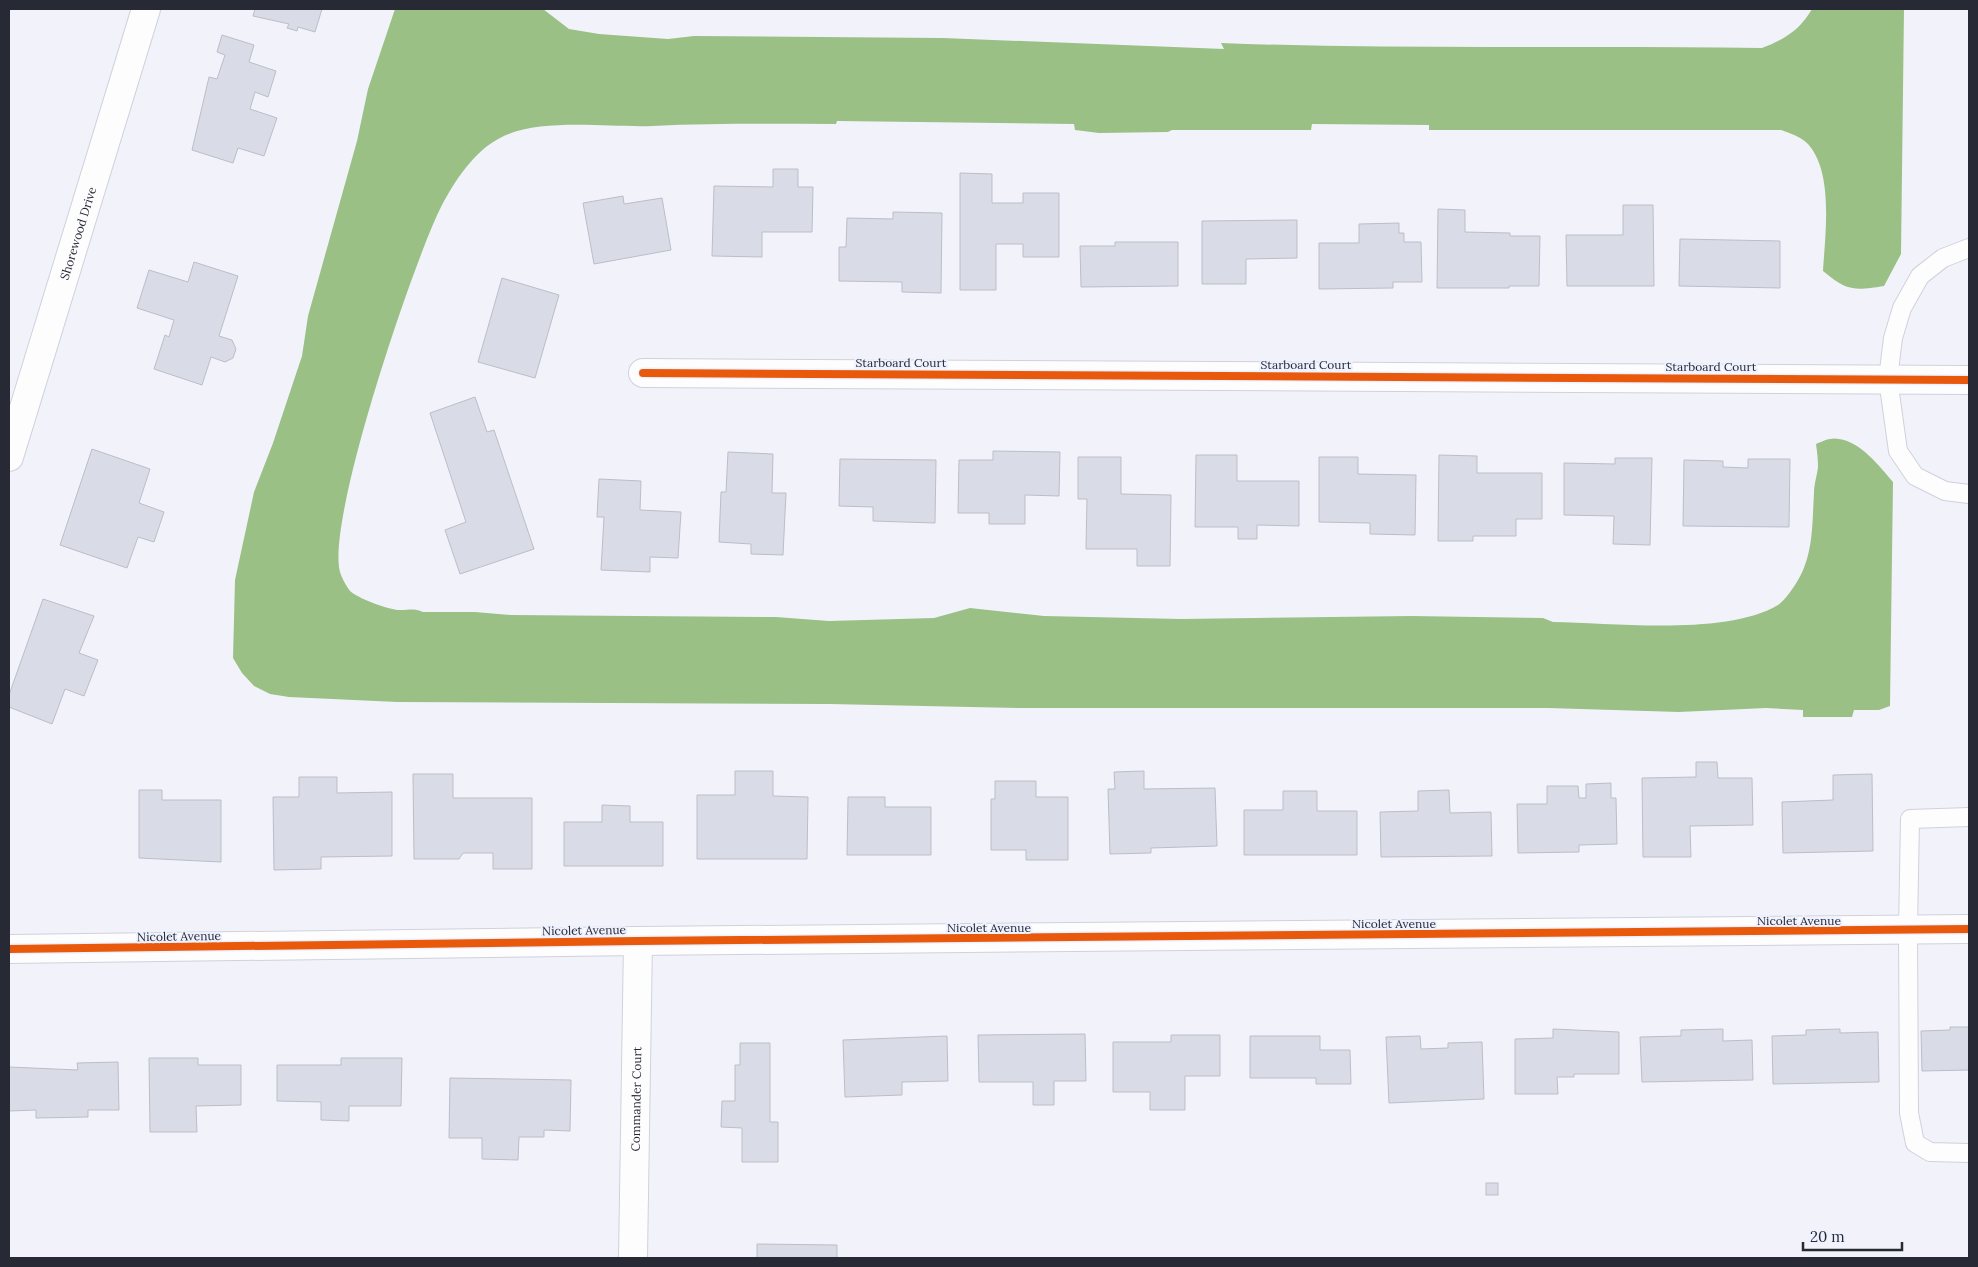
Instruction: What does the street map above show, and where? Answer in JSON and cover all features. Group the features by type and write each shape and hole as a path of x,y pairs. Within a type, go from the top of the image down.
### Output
{"street":[{"name":"Shorewood Drive","path":"9,457 146,9"},
{"name":"Starboard Court","path":"643,373 1969,380"},
{"name":"Nicolet Avenue","path":"9,949 638,941 1969,929"},
{"name":"Commander Court","path":"633,1258 638,941"}],"lane":[{"path":"1969,248 1943,258 1920,276 1902,308 1893,338 1888,379 1898,451 1915,476 1945,491 1969,494"},
{"path":"1969,817 1910,818 1908,930 1909,1113 1915,1143 1930,1152 1969,1153"}],"shaded area":[{"path":"395,9 543,9 569,29 599,34 668,39 694,36 943,38 1224,49 1221,43 1357,46 1762,48 1791,33 1802,23 1812,9 1904,9 1901,254 1884,286 1865,289 1845,286 1823,271 1826,205 1822,171 1816,156 1808,144 1799,137 1781,130 1429,130 1429,125 1312,124 1311,130 1172,130 1168,132 1099,133 1075,130 1074,124 837,121 836,124 575,125 534,128 516,132 500,138 473,159 446,197 428,236 393,334 357,452 345,505 339,548 341,575 350,591 382,606 396,610 423,612 475,612 511,615 776,617 829,621 934,618 970,608 1044,616 1181,619 1412,616 1543,618 1553,622 1669,626 1700,624 1730,621 1756,615 1778,605 1795,585 1806,563 1811,540 1814,490 1818,467 1816,444 1836,439 1847,441 1862,450 1876,462 1893,482 1890,706 1879,710 1854,710 1852,717 1803,717 1803,710 1766,708 1679,712 1548,708 1019,708 829,704 397,702 289,697 270,694 254,686 242,673 233,658 235,580 254,492 273,443 302,356 308,316 357,141 368,89"}],"building":[{"path":"255,9 322,9 315,32 298,27 297,31 287,28 289,24 253,16"},
{"path":"222,35 254,45 249,62 276,71 268,97 255,92 250,109 277,118 264,156 238,148 233,163 192,150 209,77 217,79 225,55 217,52"},
{"path":"773,169 798,169 798,187 813,187 812,232 762,232 762,257 712,256 714,186 773,187"},
{"path":"960,173 992,174 992,203 1023,203 1023,193 1059,193 1059,257 1023,257 1023,244 996,244 996,290 960,290"},
{"path":"623,196 624,204 662,198 671,250 594,264 583,203"},
{"path":"1623,205 1653,205 1654,286 1567,286 1566,235 1623,235"},
{"path":"1438,209 1465,210 1465,232 1510,233 1510,236 1540,236 1539,286 1437,288"},
{"path":"893,212 942,213 941,293 902,292 902,282 839,281 839,247 846,247 847,218 893,219"},
{"path":"1297,220 1297,258 1246,259 1246,284 1202,284 1202,221"},
{"path":"1399,223 1399,233 1404,233 1404,242 1421,242 1422,282 1393,282 1393,288 1319,289 1319,243 1359,243 1359,224"},
{"path":"1680,239 1780,241 1780,288 1679,286"},
{"path":"1115,242 1178,242 1178,286 1081,287 1080,246 1115,246"},
{"path":"194,262 238,276 219,336 232,340 236,349 233,358 225,362 211,357 202,385 154,369 165,335 169,337 174,320 137,308 149,270 188,282"},
{"path":"502,278 559,295 535,378 478,362"},
{"path":"475,397 487,432 494,430 534,549 460,574 445,530 466,522 430,413"},
{"path":"92,449 150,469 139,503 164,512 154,542 138,537 127,568 60,545"},
{"path":"993,451 1060,452 1059,496 1025,495 1025,524 989,524 989,513 958,513 959,460 993,460"},
{"path":"728,452 773,454 772,493 786,493 783,555 751,554 751,544 719,542 721,492 726,492"},
{"path":"1196,455 1237,455 1237,481 1299,481 1299,526 1257,525 1257,539 1238,539 1238,527 1195,527"},
{"path":"1439,455 1477,456 1477,473 1542,473 1542,519 1516,519 1516,536 1473,536 1473,541 1438,541"},
{"path":"1078,457 1121,457 1121,494 1171,495 1170,566 1137,566 1137,549 1086,549 1087,499 1078,499"},
{"path":"1319,457 1358,457 1358,474 1416,475 1415,535 1370,534 1370,523 1319,522"},
{"path":"1615,458 1652,458 1650,545 1613,544 1614,516 1564,515 1564,463 1615,464"},
{"path":"840,459 936,460 935,523 873,521 873,507 839,506"},
{"path":"1748,459 1790,459 1789,527 1683,526 1684,460 1723,461 1723,467 1748,468"},
{"path":"599,479 641,481 640,510 681,512 678,558 650,557 650,572 601,570 604,517 597,517"},
{"path":"43,599 94,616 79,653 98,660 84,696 65,689 52,724 9,707 9,695"},
{"path":"1696,762 1717,762 1718,778 1752,778 1753,825 1690,826 1691,857 1643,857 1642,778 1696,777"},
{"path":"735,771 773,771 773,796 808,797 807,859 697,859 697,795 735,795"},
{"path":"1144,771 1144,789 1215,788 1217,846 1151,848 1151,853 1110,854 1108,789 1115,789 1114,772"},
{"path":"413,774 453,774 453,798 532,798 532,869 493,869 493,853 463,853 459,859 414,859"},
{"path":"1872,774 1873,851 1783,853 1782,802 1833,800 1833,775"},
{"path":"299,777 337,777 337,793 392,792 392,856 321,857 321,869 274,870 273,797 299,797"},
{"path":"995,781 1036,781 1036,797 1068,797 1068,860 1026,860 1026,850 991,850 991,799 995,799"},
{"path":"1611,783 1611,798 1616,798 1617,844 1579,845 1579,852 1518,853 1517,804 1547,804 1547,786 1578,786 1579,798 1586,798 1586,784"},
{"path":"139,790 162,790 162,800 221,800 221,862 139,858"},
{"path":"1449,790 1450,813 1491,812 1492,856 1381,857 1380,812 1418,811 1418,791"},
{"path":"1283,791 1317,791 1317,811 1357,811 1357,855 1244,855 1244,810 1283,810"},
{"path":"848,797 885,797 885,807 931,807 931,855 847,855"},
{"path":"602,805 630,806 630,822 663,822 663,866 564,866 564,822 602,822"},
{"path":"1950,1027 1969,1027 1969,1070 1922,1071 1921,1031 1950,1030"},
{"path":"1553,1029 1619,1032 1619,1074 1574,1074 1574,1077 1557,1077 1558,1094 1515,1094 1515,1039 1553,1038"},
{"path":"1723,1029 1723,1041 1752,1040 1753,1080 1642,1082 1640,1037 1681,1036 1681,1030"},
{"path":"1840,1029 1840,1033 1878,1032 1879,1082 1773,1084 1772,1036 1806,1035 1806,1030"},
{"path":"1085,1034 1086,1081 1054,1081 1054,1105 1033,1105 1033,1082 979,1082 978,1035"},
{"path":"1171,1035 1220,1035 1220,1076 1185,1076 1185,1110 1150,1110 1150,1092 1113,1092 1113,1042 1171,1042"},
{"path":"947,1036 948,1081 902,1082 902,1095 845,1097 843,1040"},
{"path":"1250,1036 1320,1036 1320,1050 1350,1050 1351,1084 1316,1084 1316,1078 1250,1078"},
{"path":"1420,1036 1421,1049 1448,1048 1448,1043 1482,1042 1484,1099 1389,1103 1386,1037"},
{"path":"740,1043 770,1043 770,1122 778,1122 778,1162 742,1162 742,1128 721,1127 722,1101 735,1101 735,1065 740,1065"},
{"path":"149,1058 198,1058 198,1065 241,1065 241,1105 196,1106 197,1132 150,1132"},
{"path":"341,1058 402,1058 401,1106 349,1106 349,1121 321,1120 321,1102 277,1101 277,1065 341,1065"},
{"path":"118,1062 119,1110 88,1110 88,1117 36,1118 36,1110 9,1111 9,1067 78,1070 77,1063"},
{"path":"450,1078 571,1080 570,1131 544,1130 544,1137 519,1137 518,1160 482,1159 482,1138 449,1138"},
{"path":"1486,1183 1498,1183 1498,1195 1486,1195"},
{"path":"757,1244 837,1245 837,1258 757,1258"}],"cycle path":[{"path":"643,373 1969,380"},
{"path":"9,949 638,941 1969,929"}]}
